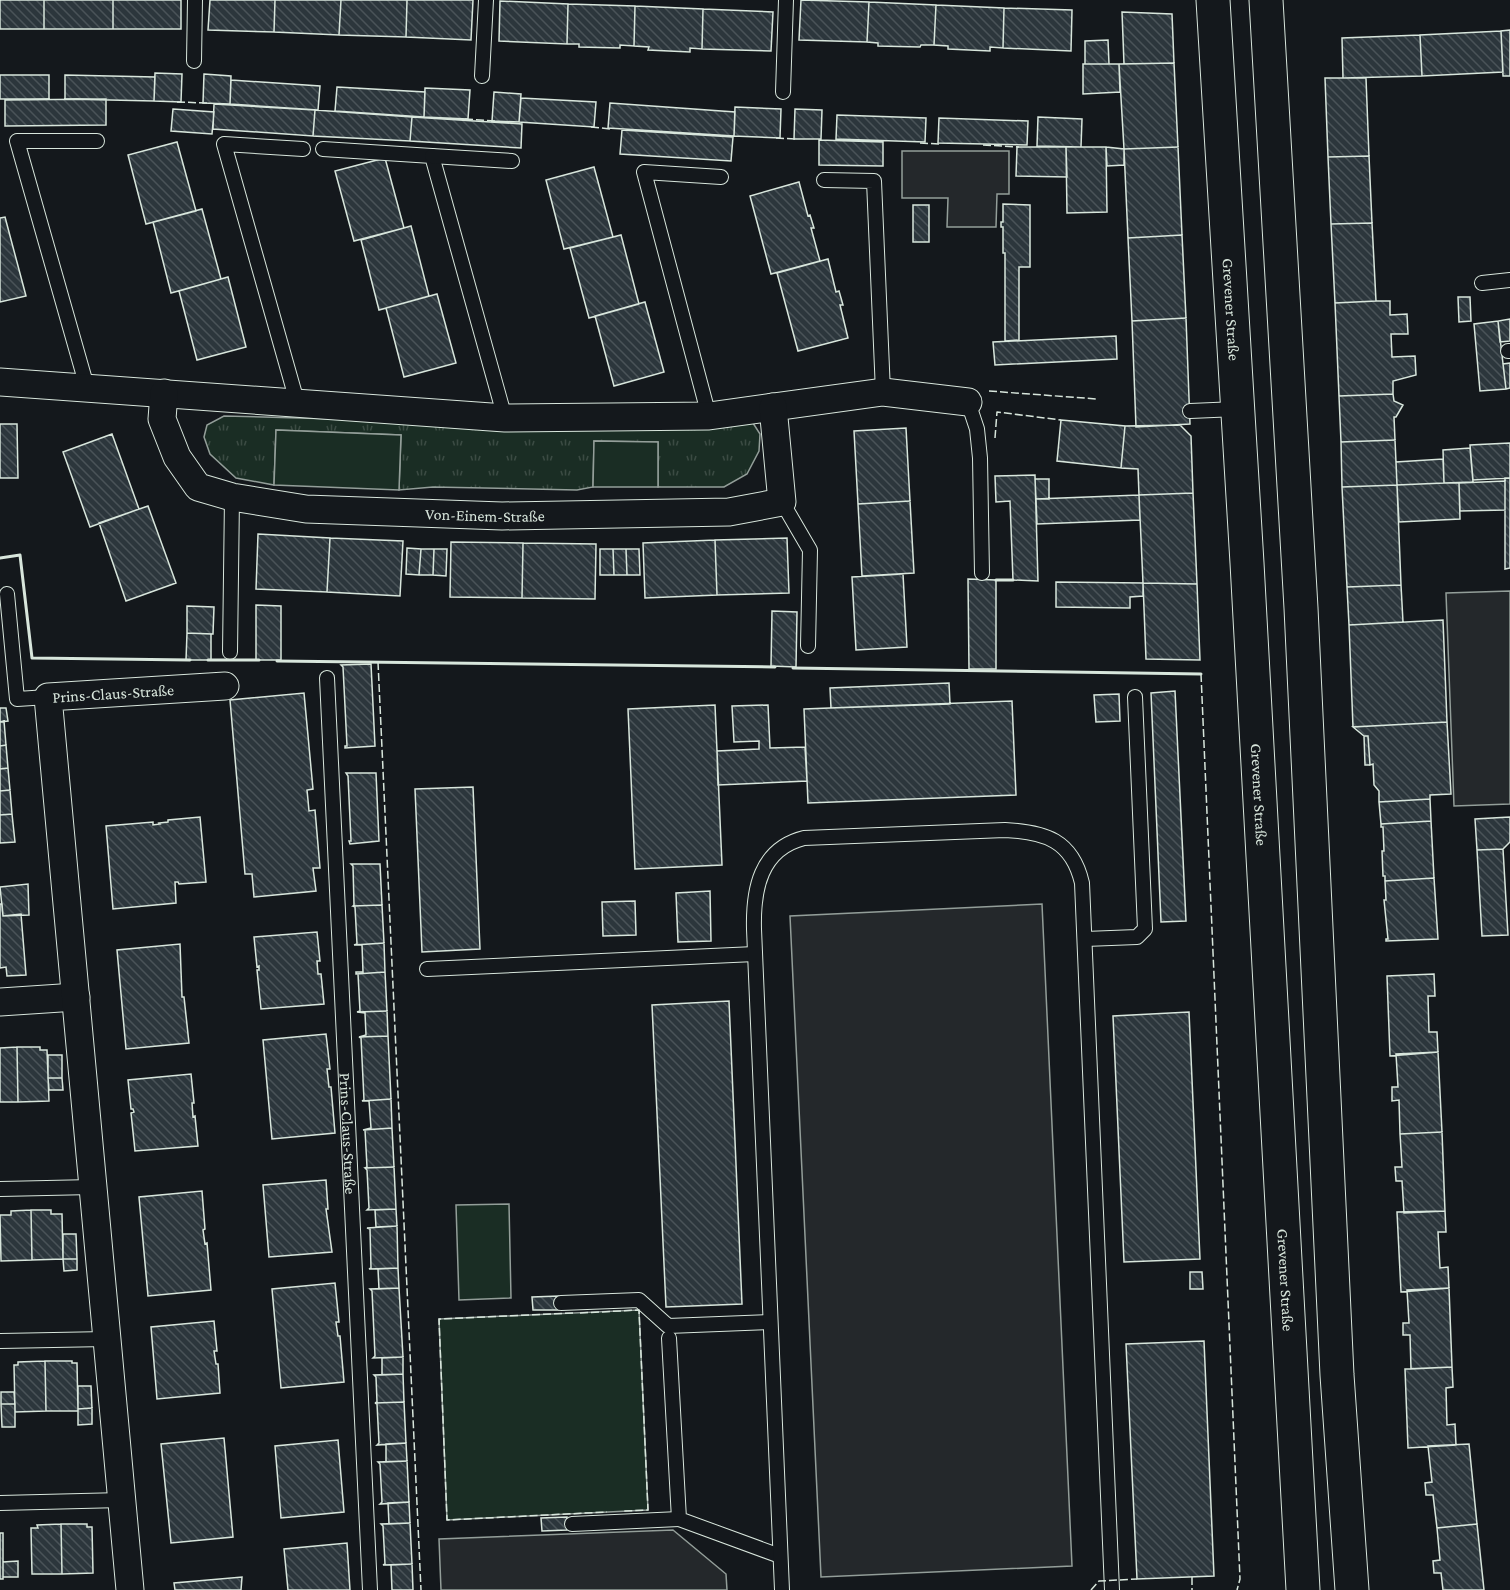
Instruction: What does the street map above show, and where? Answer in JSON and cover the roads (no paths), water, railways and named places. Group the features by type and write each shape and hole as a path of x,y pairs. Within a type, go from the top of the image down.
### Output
{"main road":[{"name":"Grevener Straße","path":"1213,0 1303,1590"},
{"path":"1266,0 1301,599 1337,1375 1352,1590"}],"street":[{"path":"0,382 505,418 709,416 883,392 968,402"},
{"name":"Von-Einem-Straße","path":"164,393 162,419 177,457 198,487 232,497 306,509 502,516 729,512 782,502"},
{"path":"773,407 782,502"},
{"name":"Prins-Claus-Straße","path":"130,1590 48,697 225,686"},
{"path":"0,1002 76,997"}],"lane":[{"path":"194,61 195,0"},
{"path":"482,76 486,0"},
{"path":"783,92 786,0"},
{"path":"87,387 17,141 97,141"},
{"path":"298,405 224,144 303,149"},
{"path":"323,149 512,161"},
{"path":"432,156 505,418"},
{"path":"709,416 644,172 721,177"},
{"path":"824,180 874,181 883,392"},
{"path":"1482,283 1510,280"},
{"path":"968,402 977,429 980,458 982,573"},
{"path":"1190,411 1237,409"},
{"path":"230,652 232,497"},
{"path":"782,502 810,550 808,646"},
{"path":"7,594 17,699 48,697"},
{"name":"Prins-Claus-Straße","path":"327,678 370,1590"},
{"path":"1085,939 1137,937 1145,929 1135,697"},
{"path":"782,1590 755,954 755,893 761,873 772,858 784,847 800,839 1005,830 1036,833 1062,846 1069,853 1079,871 1082,884 1112,1590"},
{"path":"427,969 755,954"},
{"path":"0,1189 93,1187"},
{"path":"561,1303 576,1308 639,1300 668,1326 770,1322"},
{"path":"669,1338 679,1519"},
{"path":"0,1341 107,1339"},
{"path":"0,1503 122,1500"},
{"path":"572,1524 615,1517 679,1519 780,1556"}]}
